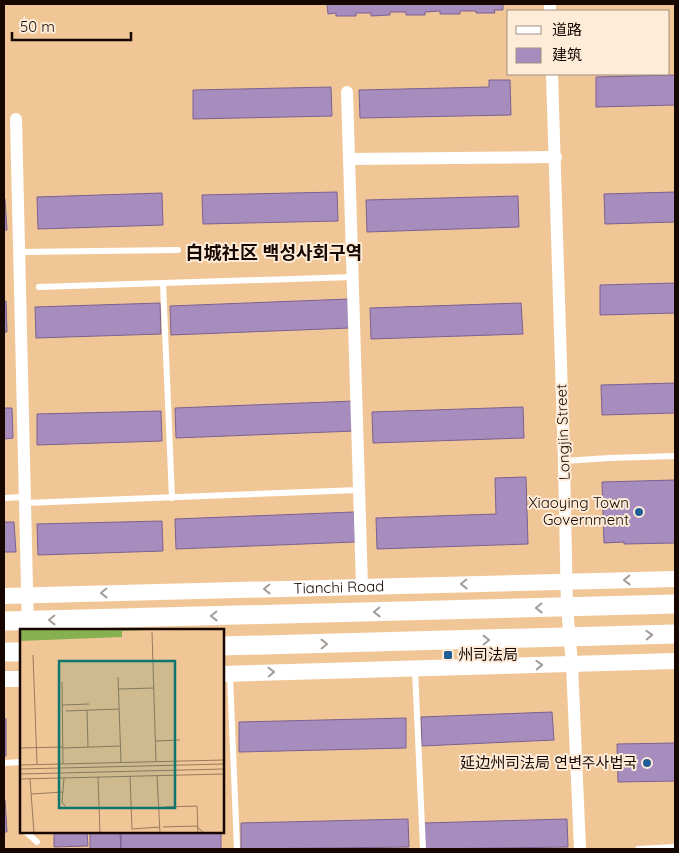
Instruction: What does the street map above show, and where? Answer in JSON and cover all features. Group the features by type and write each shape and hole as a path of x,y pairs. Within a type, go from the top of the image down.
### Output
{"main road":[{"name":"Tianchi Road","path":"4,621 27,625 675,604"},
{"path":"224,646 675,634"},
{"path":"4,652 20,652"}],"street":[{"name":"Longjin Street","path":"552,75 556,157 568,638 572,664 580,849"},
{"path":"347,92 362,587"},
{"path":"16,119 27,625"},
{"path":"349,159 556,157"},
{"name":"Tianchi Road","path":"4,596 675,579"},
{"path":"226,674 675,661"},
{"path":"4,680 20,679"}],"lane":[{"path":"19,252 178,250"},
{"path":"39,287 352,277"},
{"path":"163,283 172,498"},
{"path":"564,461 675,456"},
{"path":"4,498 24,500 172,498 359,490"},
{"path":"415,668 422,849"},
{"path":"226,674 236,849"},
{"path":"4,763 20,762"},
{"path":"27,833 38,842"},
{"path":"638,849 675,847"}],"building":[{"path":"327,4 503,4 503,10 494,10 495,13 460,11 460,14 440,14 440,11 425,12 425,15 406,15 406,12 390,12 390,15 371,16 371,13 356,13 356,16 336,16 336,13 328,14"},
{"path":"675,75 675,105 596,107 596,77"},
{"path":"489,80 510,80 511,115 360,118 359,90 489,87"},
{"path":"331,87 332,116 193,119 193,90"},
{"path":"337,192 338,221 203,224 202,195"},
{"path":"675,192 675,222 605,224 604,194"},
{"path":"162,193 163,225 38,229 37,197"},
{"path":"518,196 519,227 367,232 366,200"},
{"path":"5,199 7,230 4,230"},
{"path":"675,283 675,313 600,315 600,285"},
{"path":"349,299 350,328 171,335 170,306"},
{"path":"6,301 7,332 4,332 4,302"},
{"path":"160,303 161,334 36,338 35,307"},
{"path":"521,303 523,334 371,339 370,308"},
{"path":"675,383 675,413 602,415 601,385"},
{"path":"354,401 355,431 176,438 175,408"},
{"path":"523,407 524,438 373,443 372,412"},
{"path":"4,408 12,408 13,438 4,439"},
{"path":"161,411 162,441 37,445 37,414"},
{"path":"526,477 528,544 377,549 376,518 496,514 495,478"},
{"name":"Xiaoying Town Government","path":"675,480 675,543 604,543 602,482"},
{"path":"354,512 355,542 176,549 175,519"},
{"path":"162,521 163,551 38,555 37,524"},
{"path":"4,522 14,522 16,552 4,552"},
{"path":"552,712 554,740 422,746 421,717"},
{"path":"406,718 406,748 239,752 239,722"},
{"path":"4,719 6,719 6,756 4,756"},
{"name":"延边州司法局 연변주사법국","path":"675,743 675,781 618,782 617,744"},
{"path":"5,800 7,832 4,832"},
{"path":"408,819 409,847 241,849 241,823"},
{"path":"567,819 568,847 425,849 424,823"},
{"path":"54,833 87,833 88,846 54,847"},
{"path":"90,833 120,833 121,849 90,849"},
{"path":"121,833 221,833 221,849 121,849"}],"place":[{"name":"Xiaoying Town Government","path":"639,512"},
{"name":"州司法局","path":"448,655"},
{"name":"延边州司法局 연변주사법국","path":"647,763"}],"district":[{"name":"白城社区 백성사회구역","path":"274,253"}]}
